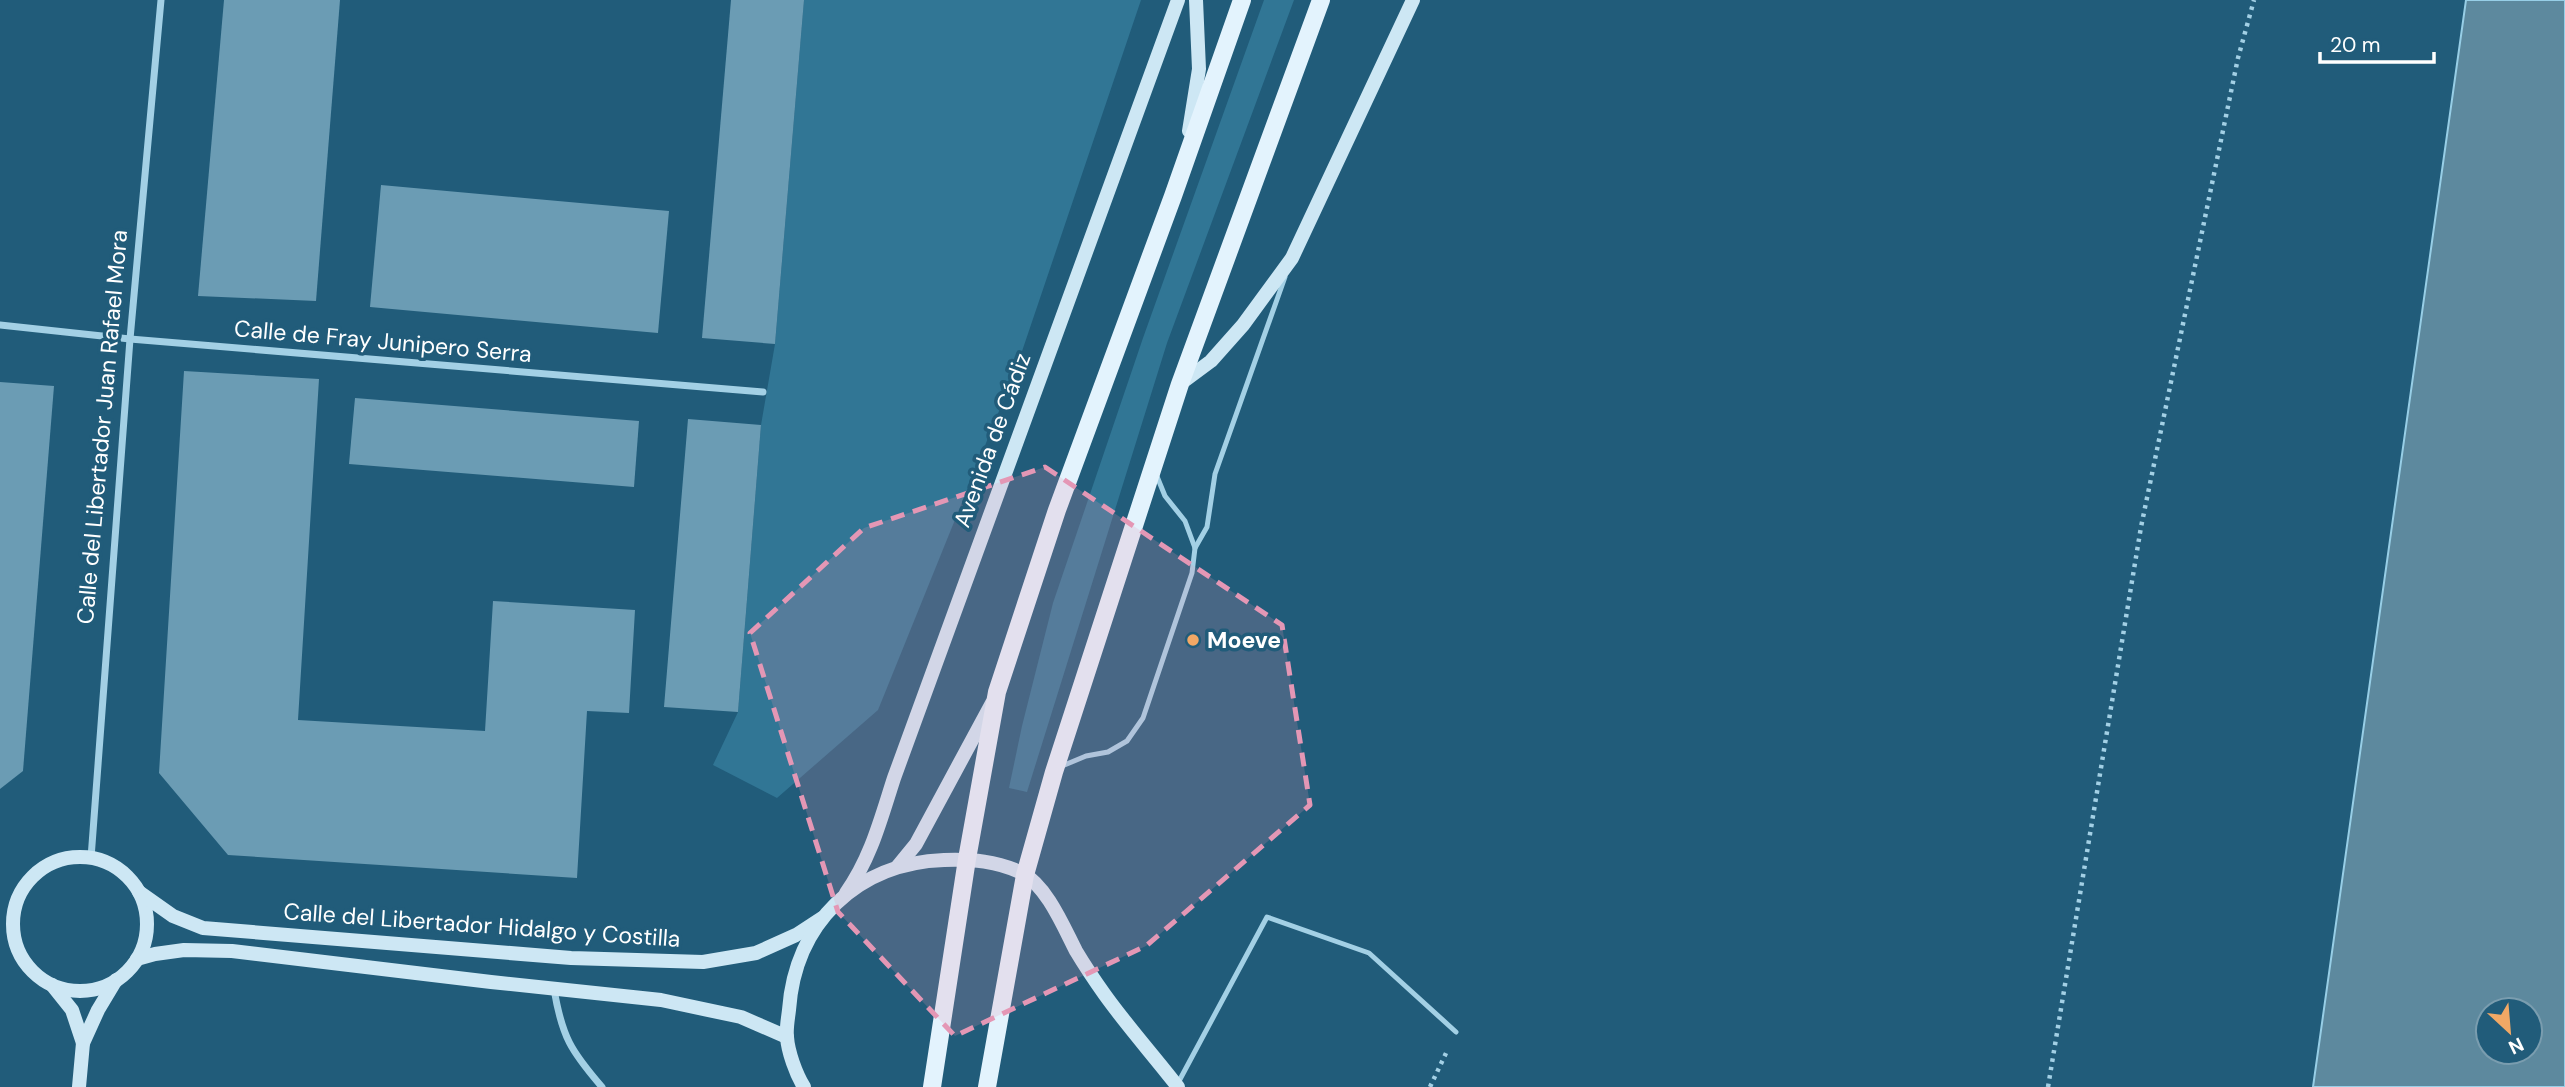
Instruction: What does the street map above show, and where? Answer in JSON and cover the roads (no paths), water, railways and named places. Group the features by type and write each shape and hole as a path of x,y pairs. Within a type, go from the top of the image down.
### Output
{"main road":[{"path":"933,1087 967,859 997,692 1056,510 1173,196 1242,0"},
{"path":"987,1087 1025,875 1054,772 1180,384 1321,0"}],"street":[{"name":"Calle del Libertador Juan Rafael Mora","path":"91,858 130,339 162,0"},
{"name":"Avenida de Cádiz","path":"846,893 862,871 869,854 894,778 1178,0"},
{"path":"1173,196 1197,92 1199,69 1196,0"},
{"path":"1180,384 1210,362 1243,325 1292,258 1413,0"},
{"name":"Calle de Fray Junipero Serra","path":"0,325 130,339 763,392"},
{"path":"898,866 916,844 997,692"},
{"path":"79,1087 83,1043 116,980 137,959 147,926 145,908 139,892 126,876 110,864 91,858 68,858 46,866 28,881 6,923 23,960 36,974 52,985 72,1010 83,1043"},
{"path":"804,1087 787,1037 791,988 803,949 822,918 846,893 876,875 898,866 933,860 967,859 992,862 1025,875 1059,915 1077,951 1104,994 1178,1086"},
{"name":"Calle del Libertador Hidalgo y Costilla","path":"139,892 173,916 203,928 597,959 703,962 756,953 796,935 822,918"},
{"name":"Calle del Libertador Hidalgo y Costilla","path":"137,959 184,950 232,951 674,1002 741,1017 787,1037"},
{"path":"52,985 74,990 96,989 116,980"},
{"path":"554,989 558,1016 571,1050 602,1087"}],"lane":[{"path":"1054,772 1065,763 1108,752 1127,741 1143,718 1192,573 1195,548 1207,527 1215,474 1292,258"},
{"path":"1153,466 1165,496 1185,521 1195,548"},
{"path":"1178,1086 1267,917 1369,953 1456,1032"}],"place":[{"name":"Moeve","path":"1193,640"}]}
